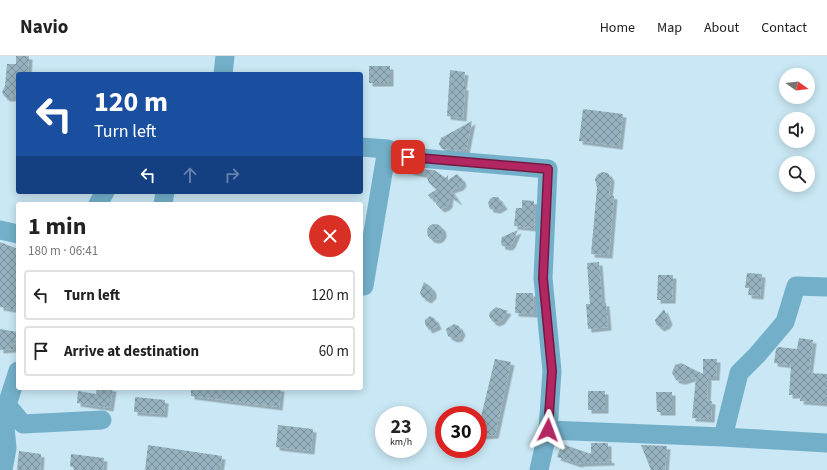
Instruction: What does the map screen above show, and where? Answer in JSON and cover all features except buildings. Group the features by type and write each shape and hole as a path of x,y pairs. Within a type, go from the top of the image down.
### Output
{"street":[{"path":"224,72 225,56"},
{"path":"363,147 387,149 408,157 548,169 543,278 552,371 548,430 539,470"},
{"path":"364,286 387,149"},
{"path":"0,230 16,234"},
{"path":"723,437 739,373 758,355 785,322 796,286 827,287"},
{"path":"3,470 7,448 4,414 16,377"},
{"path":"4,414 23,424 102,420"},
{"path":"548,430 827,442"}],"route":[{"path":"408,157 548,169 543,278 552,371 548,430"}]}
